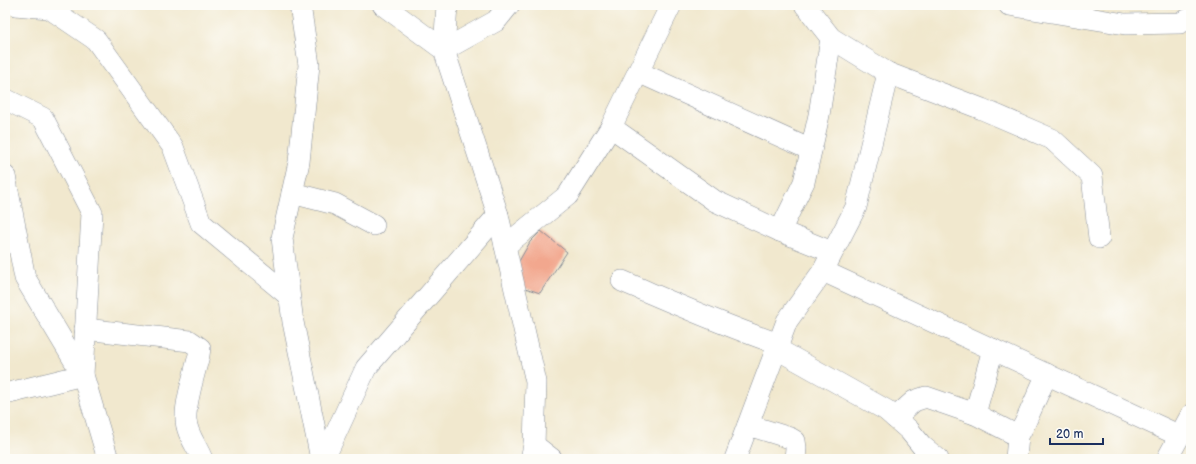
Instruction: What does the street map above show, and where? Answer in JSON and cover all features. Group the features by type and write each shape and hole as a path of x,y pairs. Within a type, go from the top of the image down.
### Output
{"street":[{"path":"15,5 49,8 96,40 173,147 201,223 289,296"},
{"path":"300,5 309,65 298,162 282,238 293,322 323,459"},
{"path":"383,5 444,50"},
{"path":"447,5 444,50 498,215 536,382 532,452 552,459"},
{"path":"444,50 496,21 509,5"},
{"path":"505,246 568,195 611,127 671,5"},
{"path":"805,5 831,38 888,73 982,109 1052,139 1092,176 1099,238"},
{"path":"1009,5 1041,8 1125,24 1180,23 1191,18"},
{"path":"780,231 804,182 819,115 831,38"},
{"path":"638,72 811,150"},
{"path":"734,459 787,321 823,271 856,207 888,73"},
{"path":"5,98 43,118 92,213 83,375"},
{"path":"611,127 715,201 780,231 832,252"},
{"path":"5,176 25,278 83,375 108,459"},
{"path":"292,193 335,204 374,225"},
{"path":"323,459 366,368 498,215"},
{"path":"823,271 1180,436"},
{"path":"622,280 778,347 886,410 909,430 922,446 938,459"},
{"path":"85,329 190,341 200,348 187,407 186,420 202,459"},
{"path":"975,414 993,349"},
{"path":"1016,459 1018,436 1047,374"},
{"path":"5,394 83,375"},
{"path":"895,418 914,401 926,397 975,414 1018,436"},
{"path":"1167,459 1191,415"},
{"path":"748,425 790,438 795,442 795,459"}],"building":[{"path":"541,231 567,252 540,293 519,286 514,270 530,242"}]}
